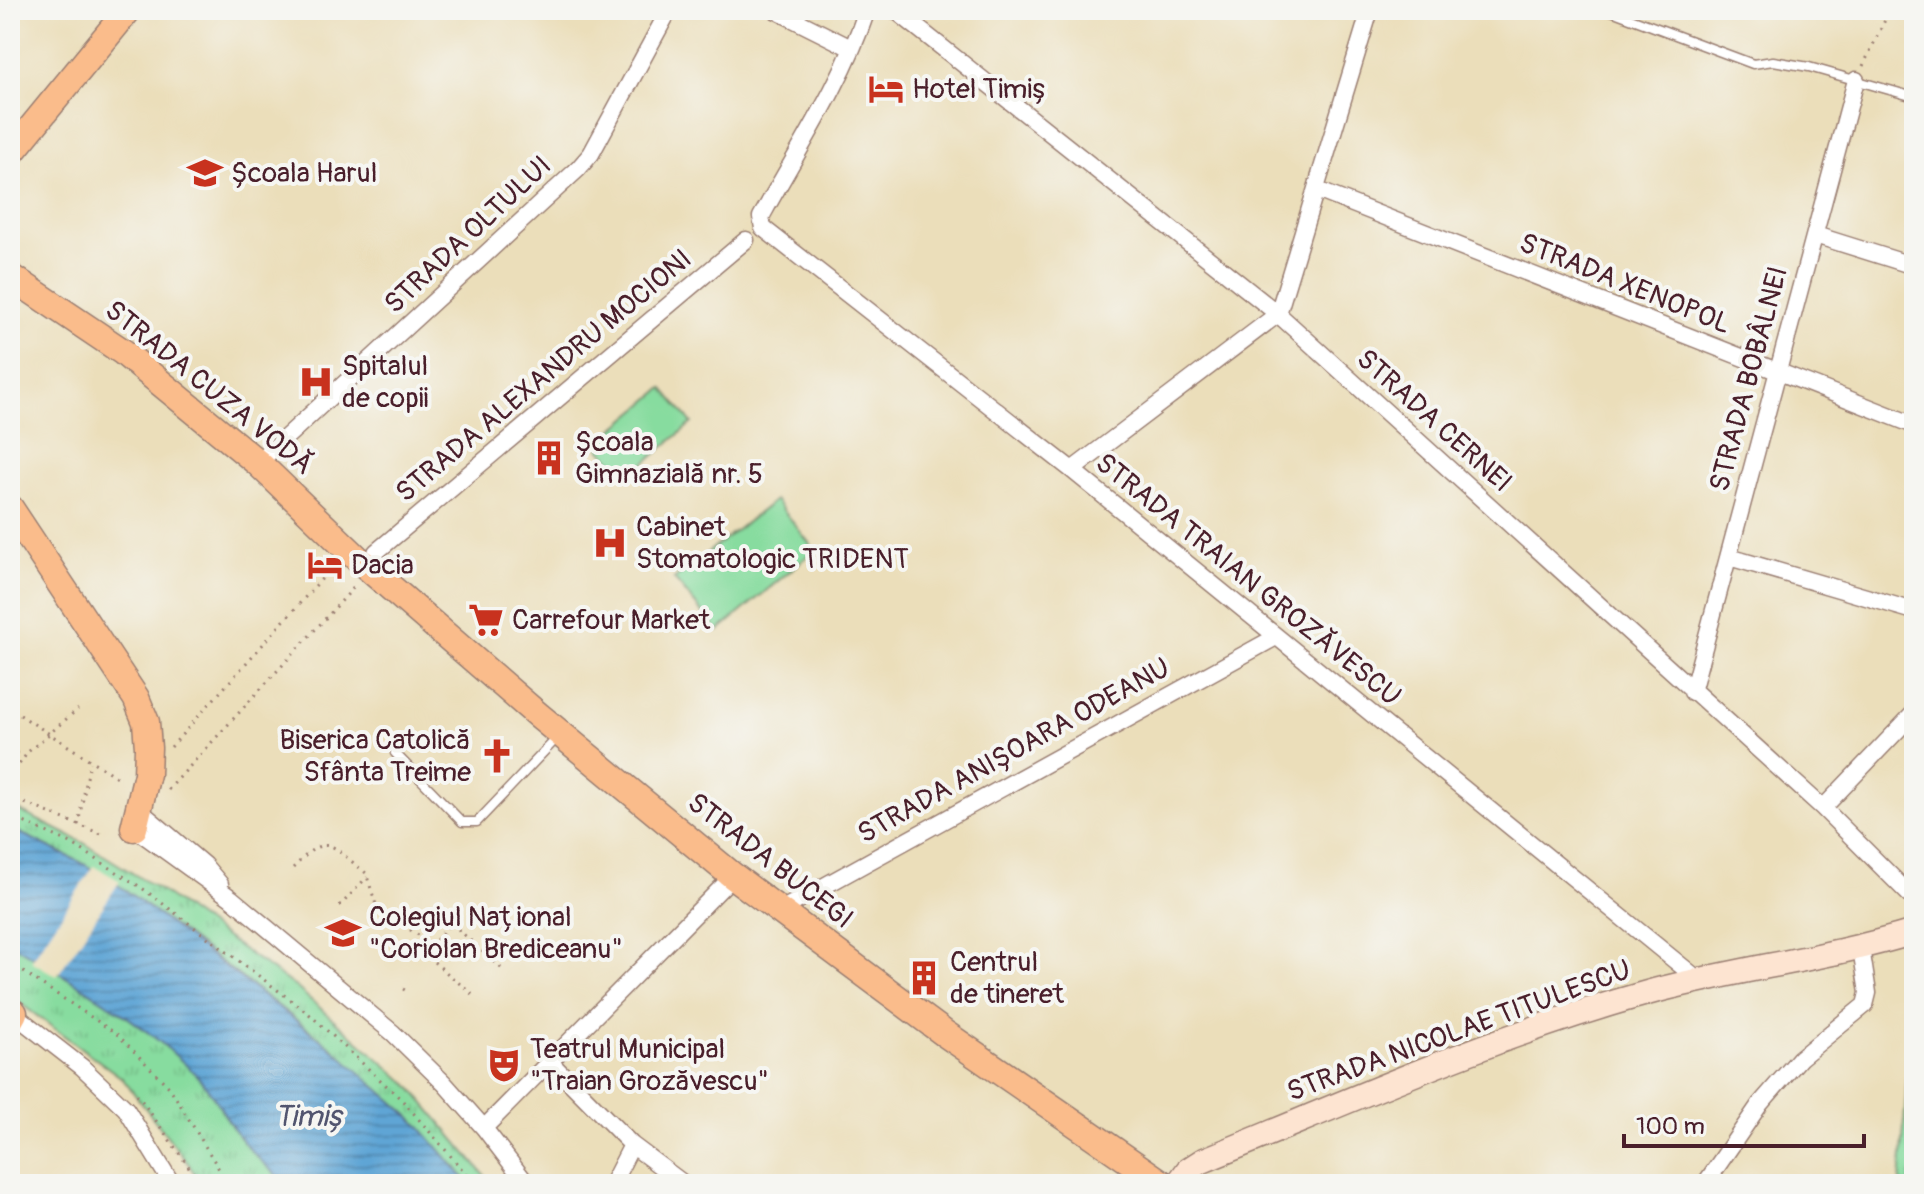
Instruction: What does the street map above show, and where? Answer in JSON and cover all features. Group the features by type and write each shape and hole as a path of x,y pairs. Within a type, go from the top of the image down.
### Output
{"main road":[{"path":"10,154 128,10"},
{"name":"STRADA CUZA VODĂ","path":"10,276 123,352 258,463 357,564"},
{"path":"13,520 136,698 146,722 147,774 137,819"},
{"name":"STRADA BUCEGI","path":"357,564 733,876 944,1033 1163,1184"},
{"name":"STRADA NICOLAE TITULESCU","path":"1178,1184 1188,1170 1202,1161 1491,1045 1647,993 1861,948 1914,932"}],"street":[{"name":"STRADA OLTULUI","path":"258,463 578,169 591,154 669,10"},
{"path":"775,10 851,48 867,10"},
{"name":"STRADA CERNEI","path":"895,10 1278,314 1823,808 1914,899"},
{"path":"1072,470 1278,314 1370,10"},
{"name":"STRADA TRAIAN GROZĂVESCU","path":"851,48 765,210 761,224 1072,470 1700,981"},
{"name":"STRADA BOBÂLNEI","path":"1692,692 1856,80"},
{"name":"STRADA XENOPOL","path":"1317,190 1914,425"},
{"path":"1815,235 1914,266"},
{"name":"STRADA ALEXANDRU MOCIONI","path":"357,564 746,240"},
{"path":"1729,557 1914,611"},
{"name":"STRADA ANIȘOARA ODEANU","path":"779,911 1276,637"},
{"path":"1823,808 1914,713"},
{"path":"137,819 204,865 231,898 393,1033 484,1128 527,1184"},
{"path":"484,1128 733,876"},
{"path":"1705,1184 1760,1104 1800,1058 1865,1005 1868,993 1861,948"},
{"path":"11,1015 82,1067 126,1109 172,1184"},
{"path":"550,1062 632,1145 684,1184"},
{"path":"612,1184 632,1145"}],"lane":[{"path":"1609,10 1753,64 1773,61 1809,67 1914,97"},
{"path":"395,753 462,822 471,824 477,822 560,734"}],"path":[{"path":"1856,80 1885,20"},
{"path":"171,747 357,564"},
{"path":"168,790 357,564"},
{"path":"10,777 24,758 78,709"},
{"path":"20,715 118,778"},
{"path":"10,748 24,758"},
{"path":"78,825 90,760"},
{"path":"10,797 106,836"},
{"path":"10,816 71,843 142,888 308,1013 402,1100 475,1184"},
{"path":"293,868 315,847 330,845 366,873 379,914 431,946 437,958"},
{"path":"339,905 367,877"},
{"path":"431,946 451,923 502,969"},
{"path":"434,962 473,995"},
{"path":"10,963 118,1035 170,1088 228,1184"},
{"path":"137,1094 201,1184"}],"green space":[{"path":"663,388 692,423 627,478 596,444"},
{"path":"775,500 815,550 718,631 674,579"},
{"path":"10,806 84,843 158,889 297,988 410,1086 492,1184 469,1184 456,1167 333,1048 124,889 82,863 10,828"},
{"path":"10,943 108,1003 176,1055 203,1082 246,1145 286,1184 201,1184 122,1078 10,996"},
{"path":"1914,1051 1914,1184 1900,1184 1909,1054"}],"water":[{"name":"Timiș","path":"10,828 82,863 124,889 332,1048 415,1121 469,1184 286,1184 246,1145 207,1088 176,1055 108,1003 10,943"}],"pier":[{"path":"94,866 120,881 57,976 31,961"}],"place":[{"name":"Hotel Timiș","path":"886,89"},
{"name":"Școala Harul","path":"205,173"},
{"name":"Spitalul de copii","path":"316,382"},
{"name":"Școala Gimnazială nr. 5","path":"549,458"},
{"name":"Cabinet Stomatologic TRIDENT","path":"610,543"},
{"name":"Dacia","path":"325,565"},
{"name":"Carrefour Market","path":"486,620"},
{"name":"Biserica Catolică Sfânta Treime","path":"497,756"},
{"name":"Colegiul Național \"Coriolan Brediceanu\"","path":"343,933"},
{"name":"Centrul de tineret","path":"924,978"},
{"name":"Teatrul Municipal \"Traian Grozăvescu\"","path":"504,1065"}]}
